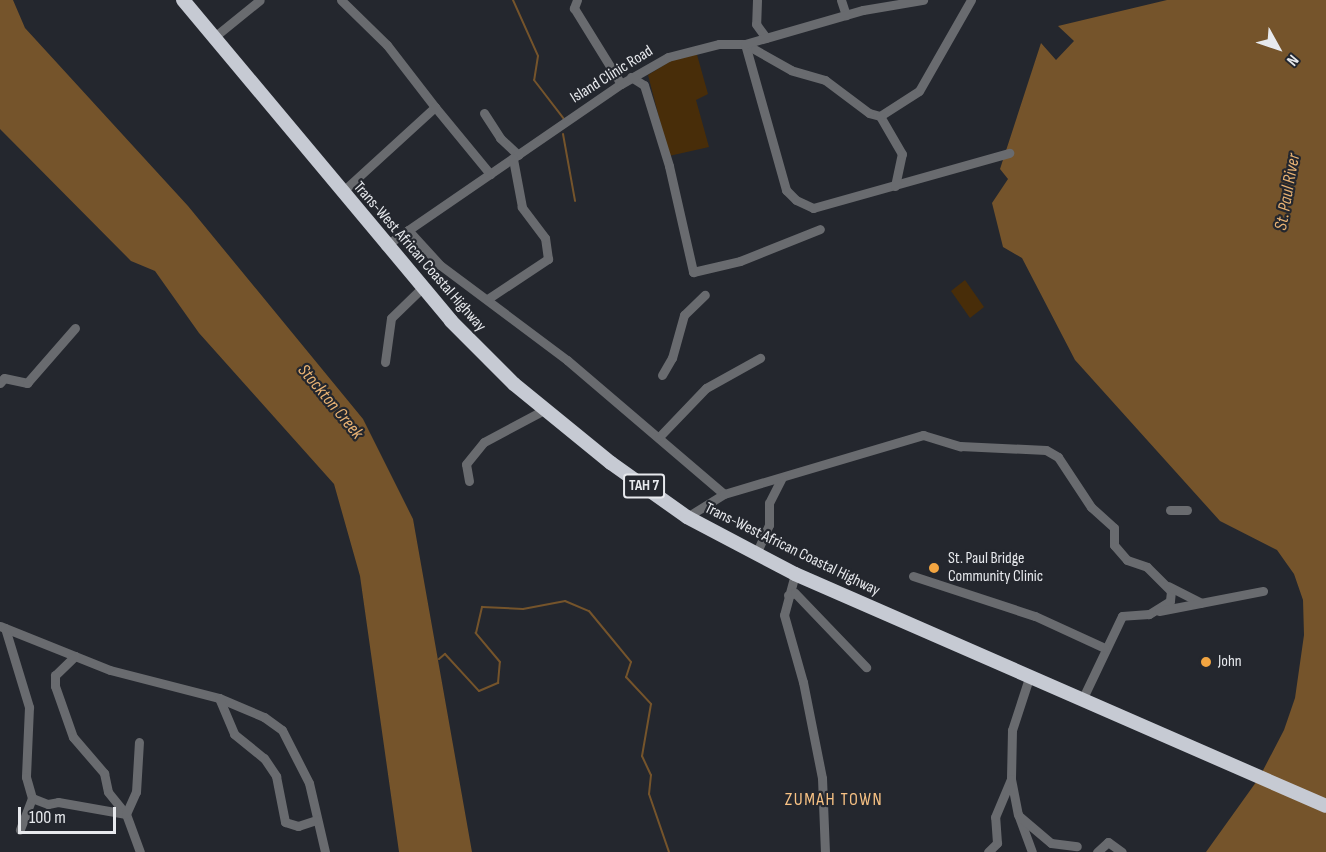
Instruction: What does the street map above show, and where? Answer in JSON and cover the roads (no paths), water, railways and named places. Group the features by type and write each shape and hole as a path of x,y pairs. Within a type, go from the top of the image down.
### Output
{"highway":[{"name":"Trans-West African Coastal Highway","path":"183,0 385,246 480,352 544,411 687,517 795,574 1326,807"}],"street":[{"path":"213,38 260,0"},
{"path":"340,0 387,45 490,174"},
{"path":"577,0 574,8 621,84"},
{"path":"757,0 756,24 766,38"},
{"path":"841,0 846,15"},
{"path":"860,0 862,10"},
{"name":"Island Clinic Road","path":"385,246 621,84 681,52 745,44 862,10 923,0"},
{"path":"880,116 919,92 971,0"},
{"path":"745,44 791,70 825,80 869,112 880,116 902,154 895,186"},
{"path":"745,44 786,190 796,200 813,208 1009,153"},
{"path":"632,77 644,85 669,166 693,272 740,261 820,229"},
{"path":"342,192 435,107"},
{"path":"484,113 516,157 522,207 545,238 548,260 489,298"},
{"path":"408,230 440,265 489,298 659,436 724,494"},
{"path":"385,362 391,318 422,288"},
{"path":"662,375 672,358 684,315 705,295"},
{"path":"0,383 4,378 27,383 75,328"},
{"path":"659,436 706,388 760,358"},
{"path":"469,481 466,464 484,442 544,411"},
{"path":"687,517 724,494 923,435 960,446 1046,450 1058,457 1091,507 1114,528 1114,545 1127,560 1147,567 1171,591 1170,601 1149,614"},
{"path":"756,554 769,525 769,503 782,478"},
{"path":"1170,510 1187,510"},
{"path":"795,574 784,615 803,682 822,778 825,852"},
{"path":"913,576 1035,616 1105,648"},
{"path":"1164,583 1179,594 1203,604"},
{"path":"1082,700 1122,616 1149,614 1263,591"},
{"path":"788,595 795,593 866,667"},
{"path":"2,627 110,670 219,698 264,717 282,730 309,783 326,852"},
{"path":"2,627 29,707 26,777 32,798 20,830"},
{"path":"75,656 55,675 55,686 76,742 104,774 108,792 126,814 140,852"},
{"path":"1029,678 1012,730 1011,779 1018,814 1031,852"},
{"path":"219,698 234,734 264,758 276,776 285,822 298,826 317,820"},
{"path":"126,814 136,792 139,742"},
{"path":"988,852 997,843 995,817 1011,779"},
{"path":"32,798 48,804 58,802 126,814"},
{"path":"1018,814 1051,843 1077,846"},
{"path":"1097,852 1108,843 1122,852"}],"water":[{"name":"Stockton Creek","path":"0,0 13,0 25,28 188,206 363,419 413,519 472,852 399,852 360,576 334,484 199,333 155,271 131,261 0,129"},
{"name":"St. Paul River","path":"1167,0 1326,0 1326,852 1206,852 1259,778 1284,730 1295,698 1304,635 1303,600 1294,574 1277,550 1220,521 1075,360 1022,258 1003,247 992,203 1008,179 1000,169 1041,43 1056,60 1074,41 1058,26"}],"waterway":[{"path":"513,0 538,56 534,80 564,119"},
{"path":"563,134 575,201"},
{"path":"439,659 445,654 479,691 498,683 500,662 476,633 482,607 523,609 565,601 589,611 631,662 626,677 651,704 642,756 651,775 649,794 669,852"}],"place":[{"name":"St. Paul Bridge Community Clinic","path":"934,568"},
{"name":"John","path":"1206,662"}],"district":[{"name":"ZUMAH TOWN","path":"834,800"}]}
